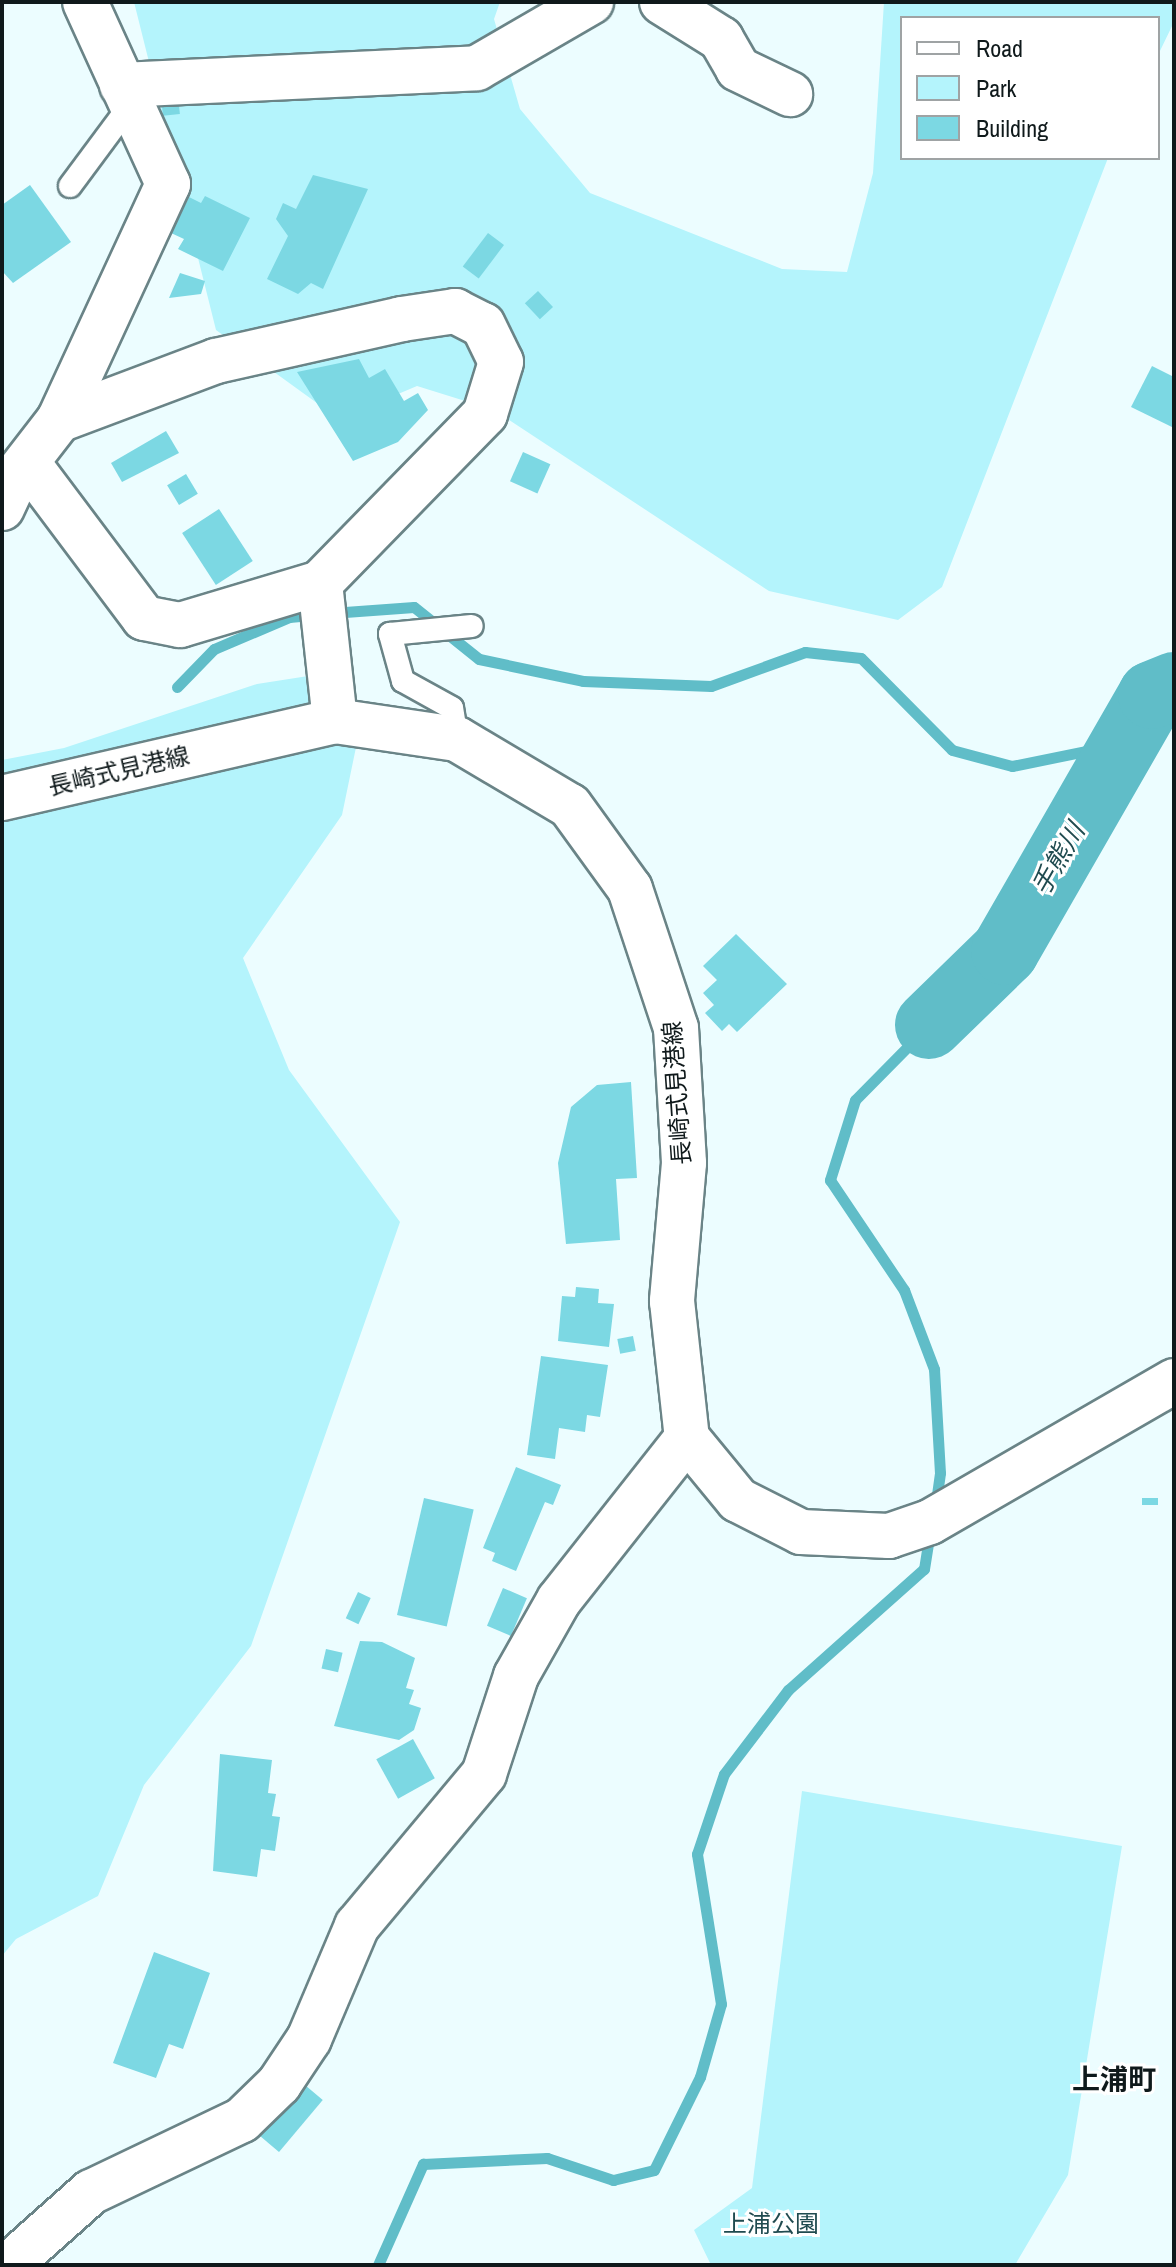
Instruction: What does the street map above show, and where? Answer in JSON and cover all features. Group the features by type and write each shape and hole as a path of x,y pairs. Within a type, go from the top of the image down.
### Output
{"street":[{"path":"2,508 27,462 59,420 168,184 151,133 126,95 85,2"},
{"path":"126,95 477,68 591,2"},
{"path":"662,2 721,39 738,69 790,94"},
{"path":"27,462 144,618 180,625 320,586 485,414 501,362 472,317 442,311 216,361 59,420"},
{"path":"320,586 335,721"},
{"name":"長崎式見港線","path":"2,798 335,721 457,739 570,806 601,840 655,946 676,1028 684,1163 672,1301 687,1438"},
{"path":"9,2265 91,2192 242,2120 279,2084 309,2039 357,1926 484,1774 516,1676 559,1600 687,1438 738,1500 801,1532 889,1536 969,1505 1174,1381"}],"lane":[{"path":"70,186 126,95"},
{"path":"457,739 452,708 403,681 390,634 472,626"}],"green space":[{"path":"134,2 500,2 494,19 520,109 590,193 782,269 847,272 873,173 884,2 1174,2 1174,22 1160,51 1160,16 900,16 900,160 1107,160 942,587 898,620 769,591 494,410 417,386 339,419 216,330"},
{"path":"321,674 360,728 342,815 243,958 289,1070 400,1222 251,1646 144,1785 98,1896 16,1939 2,1956 2,760 64,748 257,684"},
{"name":"上浦公園","path":"802,1791 1122,1846 1068,2175 1015,2265 711,2265 694,2230 752,2188"}],"building":[{"path":"178,96 180,114 163,116 161,98"},
{"path":"313,175 368,189 323,289 311,283 298,294 267,279 288,236 276,219 283,203 296,209"},
{"path":"30,185 71,242 13,283 2,271 2,205"},
{"path":"205,196 250,218 223,271 178,249 184,239 171,233 189,197 201,203"},
{"path":"488,233 504,245 479,279 463,267"},
{"path":"180,273 205,281 201,294 169,298"},
{"path":"538,291 553,307 540,319 525,303"},
{"path":"359,359 369,378 385,369 404,401 418,393 428,410 398,442 353,461 297,372"},
{"path":"1152,366 1174,377 1174,428 1131,407"},
{"path":"166,431 179,453 122,482 111,463"},
{"path":"523,452 550,464 537,493 510,481"},
{"path":"186,474 198,494 179,505 167,485"},
{"path":"219,509 253,561 216,585 182,533"},
{"path":"736,934 787,984 737,1032 729,1024 722,1031 705,1013 714,1005 703,993 717,980 703,966"},
{"path":"631,1082 637,1178 616,1179 620,1240 566,1244 558,1163 571,1107 597,1085"},
{"path":"576,1287 599,1289 598,1303 614,1304 609,1347 558,1341 562,1296 575,1297"},
{"path":"633,1336 636,1351 620,1354 617,1339"},
{"path":"541,1356 608,1365 600,1417 587,1415 585,1432 559,1428 555,1459 527,1455"},
{"path":"516,1467 561,1485 553,1505 545,1502 516,1571 492,1561 495,1553 483,1548"},
{"path":"424,1498 474,1509 447,1626 397,1615"},
{"path":"1142,1498 1158,1498 1158,1505 1142,1505"},
{"path":"503,1588 527,1598 511,1636 487,1626"},
{"path":"358,1592 371,1598 358,1624 346,1618"},
{"path":"360,1641 382,1642 415,1658 406,1688 414,1690 409,1704 421,1708 414,1730 399,1740 334,1726"},
{"path":"326,1649 343,1653 338,1672 322,1668"},
{"path":"413,1739 435,1778 398,1799 376,1759"},
{"path":"220,1754 272,1760 268,1793 276,1794 272,1816 280,1817 275,1851 261,1849 257,1877 213,1871"},
{"path":"154,1952 210,1973 183,2049 169,2044 156,2078 113,2063"},
{"path":"299,2080 323,2100 279,2152 255,2132"}],"waterway":[{"path":"331,613 414,607 479,659 583,681 711,686 805,652 861,658 952,750 1012,766 1125,743"},
{"path":"177,687 214,649 289,617 314,615"},
{"name":"手熊川","path":"929,1025 1005,951 1152,695 1174,686"},
{"path":"929,1025 855,1100 830,1180 904,1290 934,1369 940,1473 935,1507"},
{"path":"378,2265 423,2164 547,2158 613,2180 654,2170 700,2077 721,2004 697,1854 724,1774 788,1690 924,1569 930,1532"}],"district":[{"name":"上浦町","path":"1114,2079"}]}
